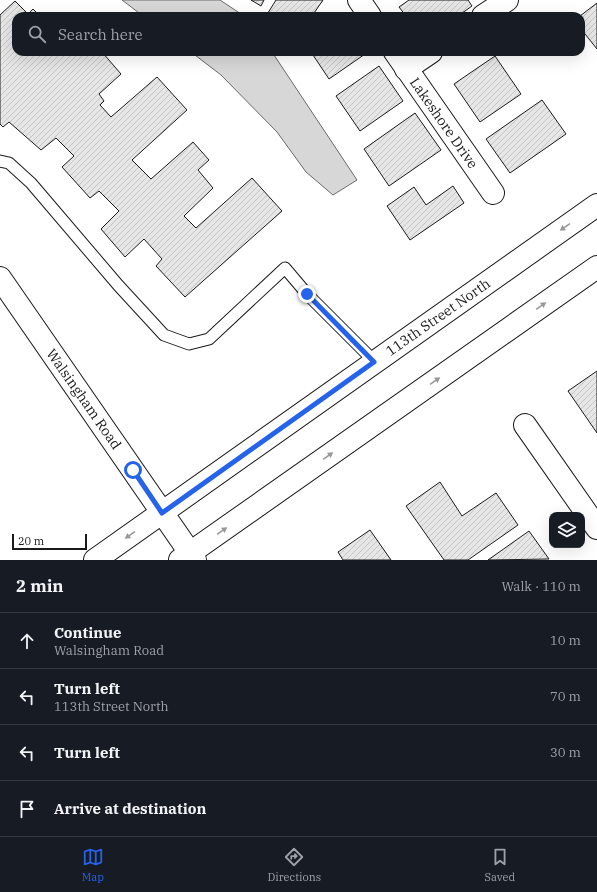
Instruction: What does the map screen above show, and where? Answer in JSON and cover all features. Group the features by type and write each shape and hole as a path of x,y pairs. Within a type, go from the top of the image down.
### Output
{"main road":[{"path":"359,0 367,12"},
{"path":"489,12 507,0"},
{"path":"400,60 416,56"},
{"name":"Lakeshore Drive","path":"400,60 494,193"},
{"name":"113th Street North","path":"96,560 597,205"},
{"path":"188,558 597,267"},
{"name":"Walsingham Road","path":"0,278 162,513 188,558"},
{"path":"525,425 597,528"}],"lane":[{"path":"0,161 9,163 31,183 118,285 164,334 189,344 209,339 285,268 307,294 374,362"}],"shaded area":[{"path":"122,0 220,0 238,12 138,12"},
{"path":"196,56 275,56 357,180 333,195 306,172 277,132 221,75"}],"building":[{"path":"251,0 264,0 261,6"},
{"path":"276,0 323,0 315,12 268,12"},
{"path":"409,0 468,0 472,6 464,12 403,12 399,7"},
{"path":"15,1 26,12 12,12 12,56 105,56 121,74 99,94 104,101 100,105 111,117 157,77 187,110 132,160 151,179 193,142 209,160 198,170 213,188 184,216 196,228 252,178 282,211 185,297 156,266 162,259 144,239 125,257 101,229 119,211 99,191 90,198 62,167 74,156 56,138 41,150 9,122 3,127 0,124 0,15"},
{"path":"597,3 597,49 585,34 585,12"},
{"path":"314,56 362,56 329,79"},
{"path":"495,56 521,94 480,122 454,84"},
{"path":"379,66 403,101 360,131 336,96"},
{"path":"542,100 566,134 510,173 486,139"},
{"path":"415,113 441,150 389,186 364,149"},
{"path":"453,186 464,203 410,240 387,206 414,187 426,205"},
{"path":"597,371 597,433 568,391"},
{"path":"440,482 462,516 496,493 518,525 468,560 444,560 406,506"},
{"path":"370,530 391,560 343,560 338,552"},
{"path":"529,531 549,559 488,560"}],"route":[{"path":"133,470 162,513 374,362 307,294"}]}
